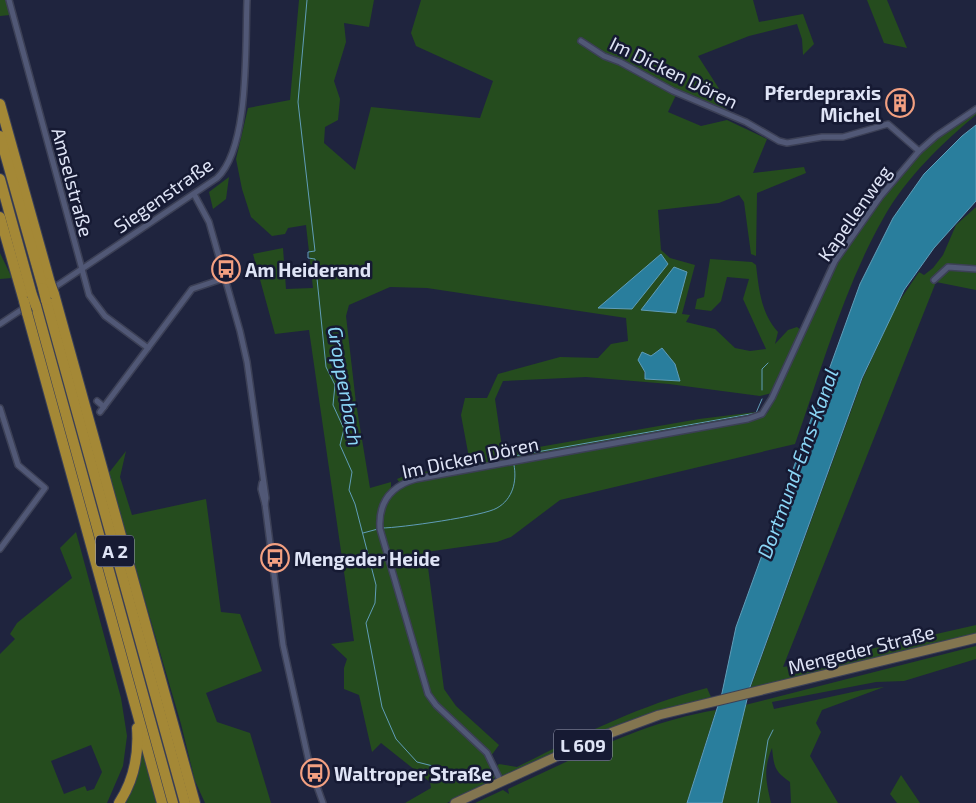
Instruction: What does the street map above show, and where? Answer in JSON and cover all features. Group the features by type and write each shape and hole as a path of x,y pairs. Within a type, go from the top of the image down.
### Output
{"highway":[{"path":"0,104 46,286"},
{"path":"0,136 50,297 195,803"},
{"name":"A 2","path":"0,179 28,298 36,306 173,803"},
{"path":"0,217 28,298 26,313 162,803"},
{"name":"A 2","path":"50,297 185,803"},
{"path":"119,803 132,778 137,757 134,702"},
{"path":"185,769 201,803"}],"main road":[{"name":"Mengeder Straße","path":"500,782 628,725 714,701 976,638"},
{"name":"L 609","path":"456,802 500,782"}],"street":[{"name":"Amselstraße","path":"9,0 89,295 95,306 148,348"},
{"name":"Siegenstraße","path":"0,324 223,173 234,149 241,117 247,0"},
{"name":"Im Dicken Dören","path":"581,41 604,56 673,91 746,122 779,141 788,143 822,137 843,137 888,124 919,151"},
{"name":"Kapellenweg","path":"762,414 772,398 835,261 880,198 919,151 936,136 976,108"},
{"path":"194,194 206,214 246,362 262,482 261,489 265,504 283,645 310,767 323,803"},
{"path":"934,280 948,267 976,269"},
{"path":"100,412 192,289 224,278"},
{"path":"97,401 104,407"},
{"path":"0,408 18,465 45,488 0,549"},
{"name":"Im Dicken Dören","path":"500,782 487,753 436,705 428,694 380,528 380,511 386,499 402,483 416,479 729,422 762,414"}],"green space":[{"path":"0,0 6,0 10,15 0,16"},
{"path":"299,0 374,0 369,27 344,23 346,42 334,81 340,99 338,120 325,127 324,143 355,170 371,107 480,118 493,81 416,46 411,33 421,0 753,0 759,22 803,14 814,44 803,55 802,39 797,24 749,36 698,56 725,98 721,100 728,112 726,116 676,95 668,112 701,126 727,120 767,139 753,173 804,167 806,173 757,193 756,256 751,254 744,202 739,195 719,203 658,210 661,250 670,258 695,265 682,314 690,315 686,322 715,329 735,348 750,351 766,349 743,299 749,279 727,277 721,301 711,311 695,309 697,299 704,297 710,259 752,262 756,265 764,309 778,332 775,344 788,330 797,327 801,330 772,393 760,396 669,384 586,377 503,381 495,399 504,461 499,467 764,416 768,412 836,261 883,196 921,152 930,143 976,110 976,115 950,137 914,175 884,217 845,300 795,444 560,500 511,537 497,542 426,552 444,689 456,706 499,745 488,760 495,776 493,781 447,803 405,803 431,788 430,782 381,743 372,752 359,695 344,689 344,668 347,659 331,644 354,641 309,330 275,334 253,254 283,248 286,289 313,288 306,225 288,228 285,234 272,236 251,217 242,189 236,159 248,108 290,100","holes":["390,287 427,288 626,318 628,341 611,344 598,358 560,357 498,374 487,398 465,398 461,415 470,463 397,479 399,482 405,481 384,502 378,529 378,511 391,487 391,482 370,488 356,403 346,316 349,305","662,348 675,364 680,381 645,379 642,352 651,356"]},
{"path":"867,0 887,0 907,48 884,43"},
{"path":"229,177 226,199 213,209 209,192"},
{"path":"976,207 976,290 936,282 783,667 976,625 976,633 750,689 863,378 896,306 919,272 924,275 933,268 943,255 956,225"},
{"path":"0,253 12,278 0,279"},
{"path":"756,412 757,415 517,461 516,451 699,419"},
{"path":"126,451 120,477 132,515 206,499 221,612 240,614 262,671 206,693 217,722 250,733 271,803 205,803 195,781 181,724 108,474"},
{"path":"76,532 121,698 127,736 123,766 107,803 0,803 0,654 15,639 10,634 17,623 72,578 60,548","holes":["91,745 102,772 94,789 87,791 85,786 64,794 51,761"]},
{"path":"976,646 976,659 904,681 876,682 772,702 774,709 884,687 822,710 816,723 821,732 810,756 838,803 791,803 790,782 776,768 772,748 767,763 766,776 771,803 722,803 745,705"},
{"path":"707,688 711,697 627,721 504,776 499,774 496,767 499,764 517,767 634,712"},
{"path":"716,710 687,803 475,803 503,790 509,794 508,789 610,742 662,723"},
{"path":"141,741 158,803 122,803"},
{"path":"901,775 920,803 897,803 890,794"}],"water":[{"name":"Dortmund-Ems-Kanal","path":"976,125 976,201 934,248 904,290 862,378 750,687 722,803 687,803 722,693 736,627 860,284 893,218 924,174 962,136"},
{"path":"661,254 668,264 632,309 598,308"},
{"path":"674,267 687,272 676,313 641,310"},
{"path":"662,348 675,364 680,381 645,379 645,372 638,360 642,352 651,356"}],"waterway":[{"name":"Groppenbach","path":"307,0 298,102 315,251 308,252 308,258 315,259 326,367 335,385 333,405 344,429 340,445 352,472 349,490 355,504 376,585 375,603 366,623 382,707 396,739 417,762 437,767 449,779"},
{"path":"762,390 762,369 768,363"},
{"path":"514,460 514,456 756,413 762,399"},
{"path":"382,528 460,518 497,508 507,500 513,489 514,465"},
{"path":"363,533 378,529"},
{"path":"758,803 768,740 773,730"}],"place":[{"name":"Pferdepraxis Michel","path":"900,103"},
{"name":"Am Heiderand","path":"226,269"},
{"name":"Mengeder Heide","path":"275,558"},
{"name":"Waltroper Straße","path":"315,773"}]}
